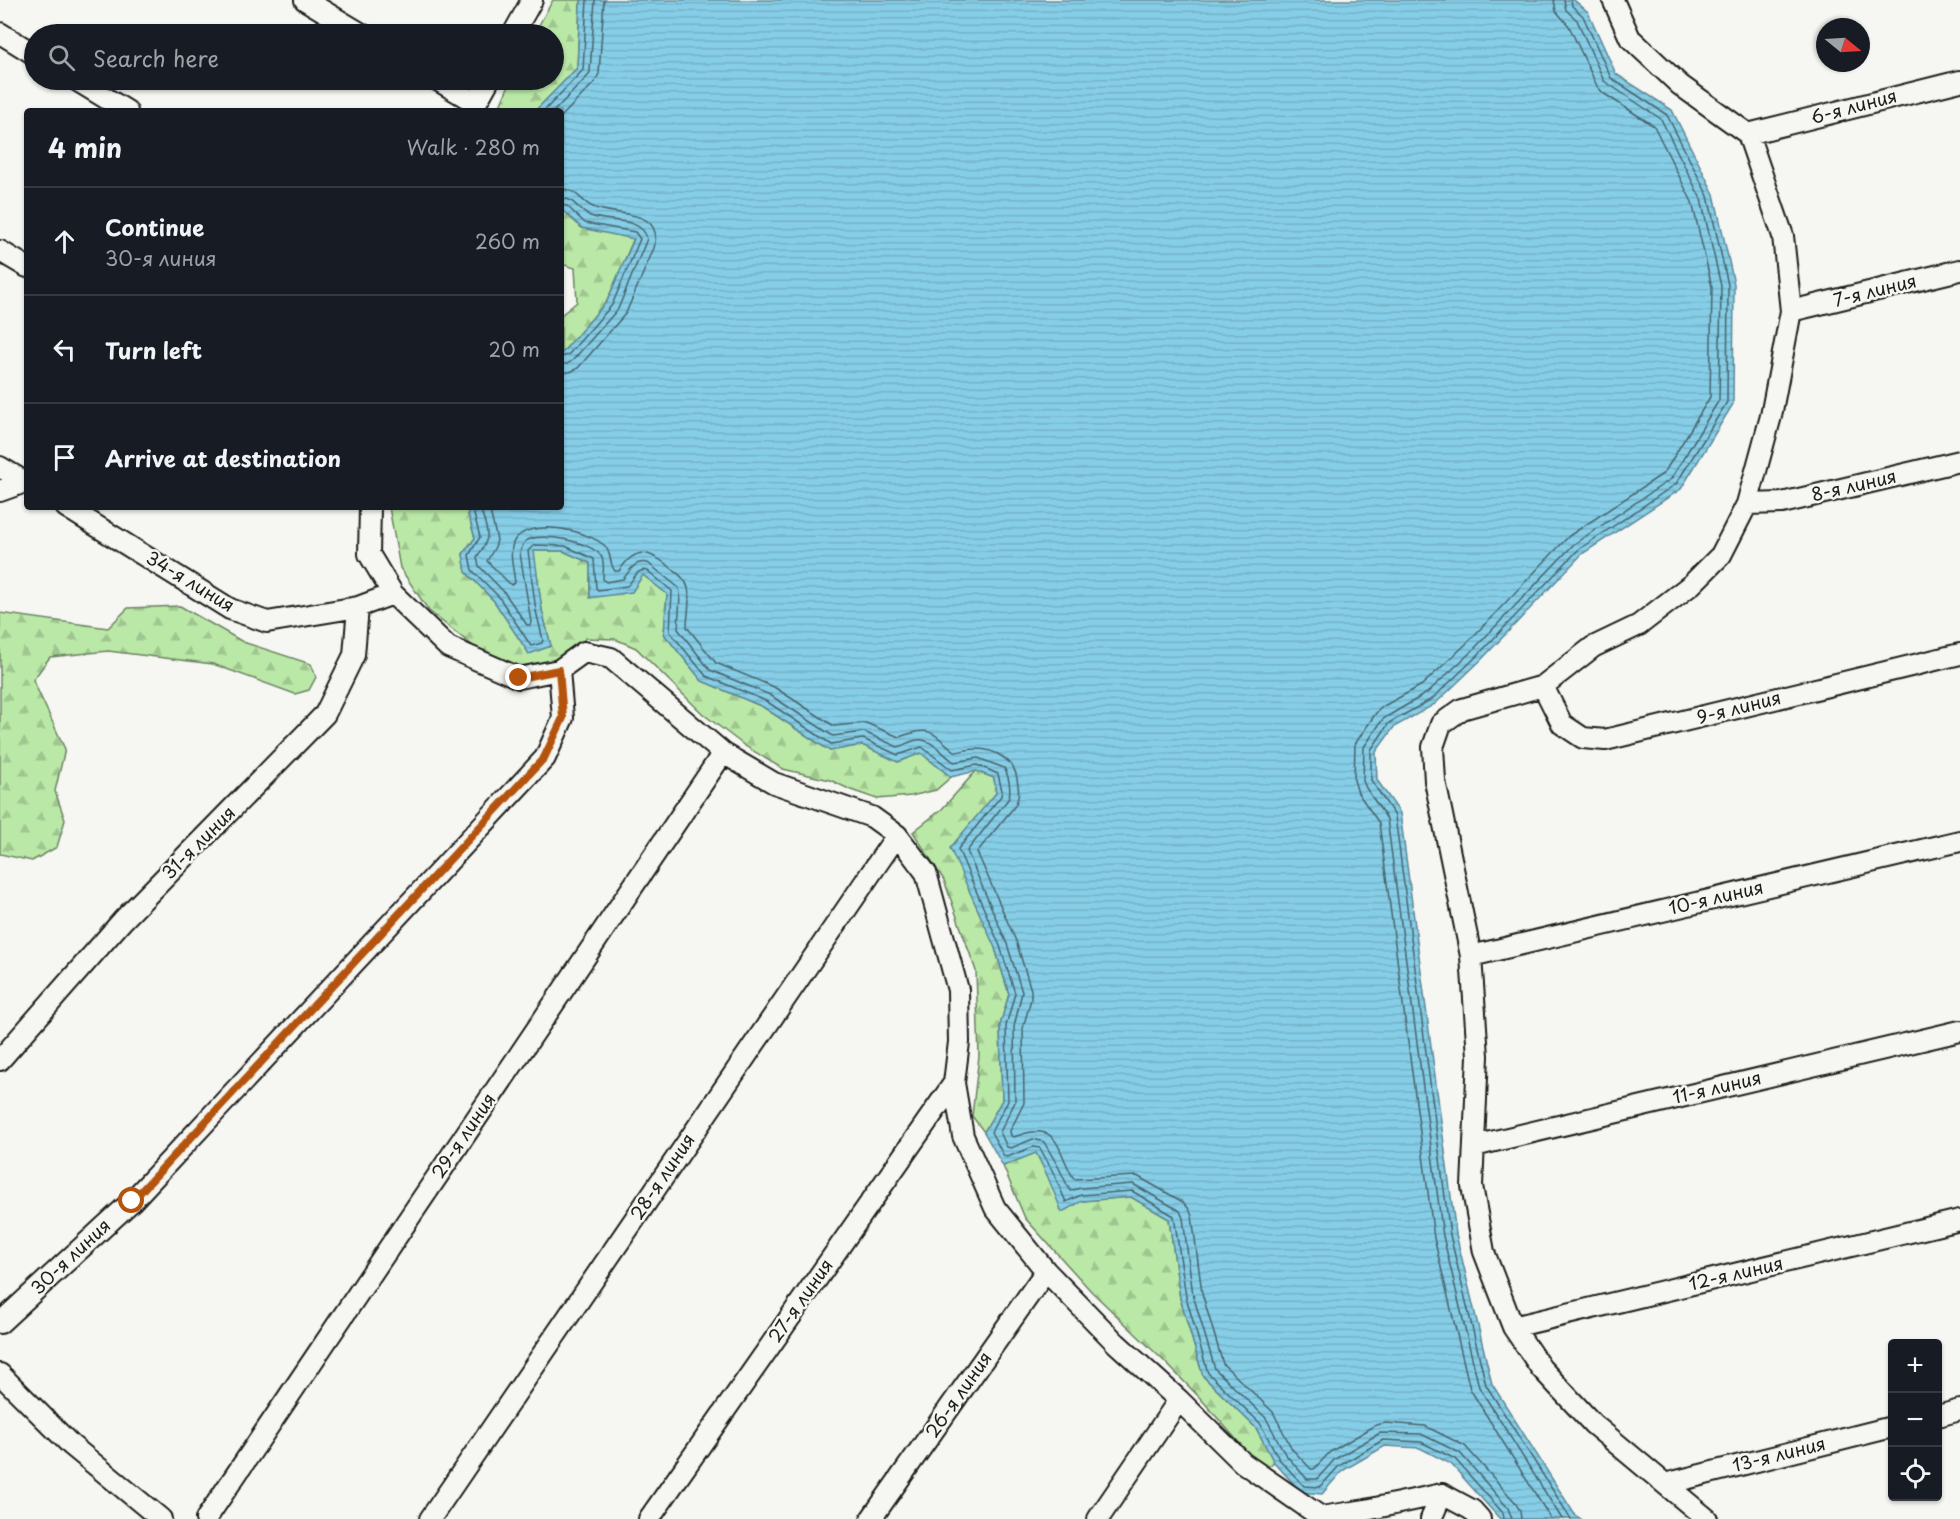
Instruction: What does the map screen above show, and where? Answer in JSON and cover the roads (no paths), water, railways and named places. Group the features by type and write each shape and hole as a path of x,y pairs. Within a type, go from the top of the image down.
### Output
{"street":[{"path":"305,0 345,24"},
{"path":"519,24 532,0"},
{"path":"1613,0 1630,38 1680,85 1748,134 1783,236 1791,311 1771,416 1747,504 1721,555 1692,584 1639,625 1593,647 1544,686 1462,709 1442,724 1433,747 1435,781 1471,956 1478,1056 1472,1186 1484,1252 1513,1327 1541,1368 1593,1424 1707,1519"},
{"path":"0,33 24,48"},
{"name":"6-я линия","path":"1748,134 1960,81"},
{"path":"92,90 122,108"},
{"path":"451,90 476,107 484,90"},
{"path":"0,251 24,265"},
{"name":"7-я линия","path":"1791,311 1960,270"},
{"name":"8-я линия","path":"1747,504 1782,503 1960,461"},
{"path":"0,467 24,481"},
{"path":"0,491 24,483"},
{"name":"34-я линия","path":"71,510 230,609 267,622 358,607 393,594"},
{"path":"370,510 369,554 393,594 448,647 519,678 559,670 584,652 611,658 723,753 774,783 872,817 897,835 926,873 958,990 959,1042 954,1083 963,1136 995,1208 1046,1271 1116,1343 1179,1400 1243,1463 1320,1518 1442,1494 1472,1510 1480,1519"},
{"name":"31-я линия","path":"0,1060 123,920 325,714 354,655 358,607"},
{"name":"9-я линия","path":"1544,686 1563,724 1583,738 1605,740 1960,654"},
{"name":"30-я линия","path":"0,1323 132,1201 544,758 563,718 559,670"},
{"name":"29-я линия","path":"206,1519 723,753"},
{"name":"28-я линия","path":"430,1519 897,835"},
{"name":"10-я линия","path":"1471,956 1960,841"},
{"name":"11-я линия","path":"1474,1146 1960,1031"},
{"name":"27-я линия","path":"649,1519 954,1083"},
{"name":"12-я линия","path":"1513,1327 1960,1220"},
{"name":"26-я линия","path":"871,1519 1046,1271"},
{"path":"0,1374 71,1445 161,1519"},
{"path":"1098,1519 1179,1400"},
{"path":"1942,1415 1960,1410"},
{"name":"13-я линия","path":"1665,1484 1888,1428"},
{"path":"1431,1519 1442,1494"}],"water":[{"path":"582,0 1574,0 1588,12 1616,74 1672,110 1714,194 1734,284 1733,404 1681,489 1582,554 1481,660 1435,704 1394,727 1376,752 1377,780 1400,813 1456,1234 1492,1384 1575,1515 1581,1519 1500,1519 1451,1464 1420,1448 1385,1446 1342,1471 1322,1494 1301,1492 1274,1462 1256,1428 1203,1376 1180,1298 1169,1219 1131,1197 1082,1201 1062,1212 1036,1153 1003,1166 984,1132 1002,1100 1000,1025 1009,994 995,948 950,848 996,793 994,778 976,771 951,777 921,753 898,762 862,745 830,751 763,707 702,681 664,634 667,594 643,575 632,592 590,598 590,563 563,551 534,551 542,610 551,646 529,654 494,601 466,572 463,554 475,538 467,510 564,510 564,351 607,301 634,239 582,228 564,212 564,108 538,108 556,90 564,90 564,81 577,68"}]}
